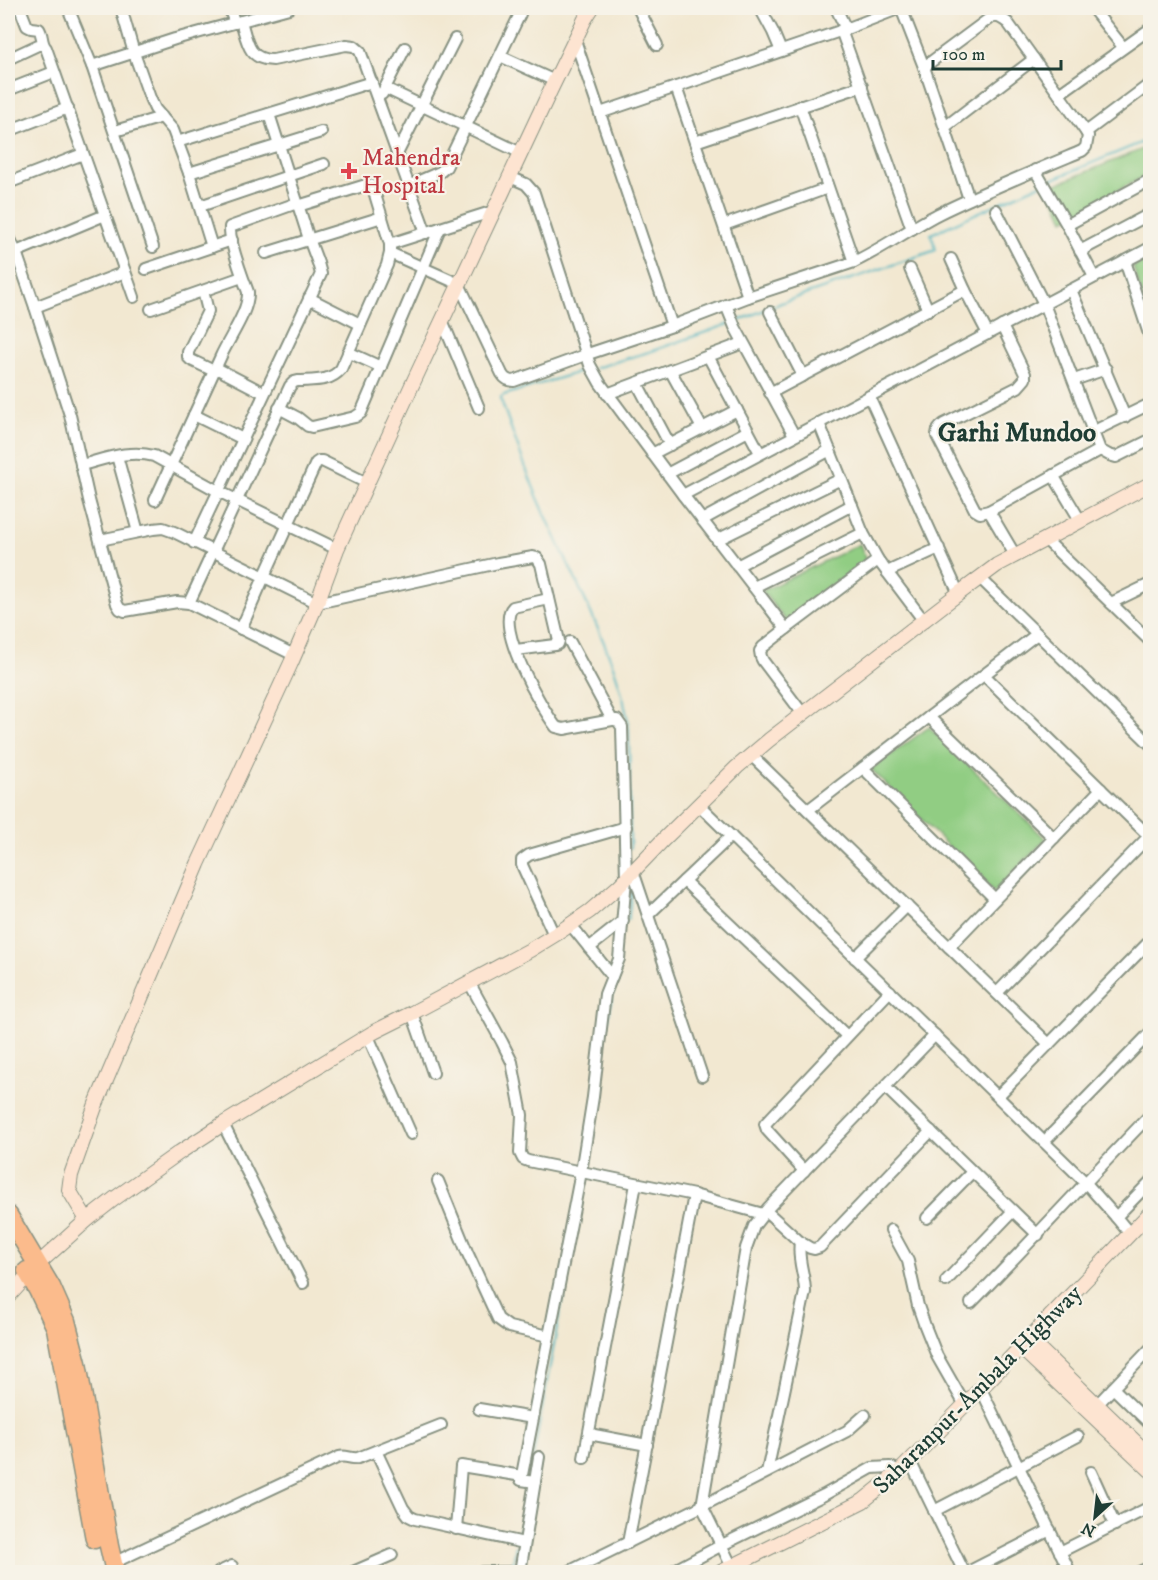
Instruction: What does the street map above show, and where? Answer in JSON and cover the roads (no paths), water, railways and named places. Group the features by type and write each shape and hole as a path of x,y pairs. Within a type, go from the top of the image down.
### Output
{"highway":[{"path":"8,1215 33,1269 56,1328 95,1537 110,1569"},
{"path":"8,1238 33,1269"}],"street":[{"path":"20,8 27,26 39,29 41,32 43,45 68,108 134,297"},
{"path":"68,8 92,66 153,247"},
{"path":"121,8 150,98 155,109 173,130 212,247"},
{"path":"229,8 250,50 264,60 346,45 354,46 360,51 426,233"},
{"path":"92,66 175,39 289,8"},
{"path":"638,8 657,45"},
{"path":"760,8 781,51"},
{"path":"836,8 912,229"},
{"path":"600,113 900,8 924,67 969,199"},
{"path":"1092,8 1123,47"},
{"path":"87,1220 69,1190 70,1174 96,1104 194,875 317,603 367,483 575,40 586,11"},
{"path":"408,186 446,167 520,14"},
{"path":"390,249 423,268 459,284 502,374 505,379 514,381 591,364 672,326 726,305 854,262 969,199 1040,179 1086,147 1088,136 1086,132 1008,23 1000,17 996,16 924,67"},
{"path":"1059,94 1150,28"},
{"path":"397,154 456,39"},
{"path":"575,40 672,326"},
{"path":"8,59 38,45 43,45"},
{"path":"379,102 405,48"},
{"path":"500,56 555,81"},
{"path":"945,127 1034,59"},
{"path":"8,90 54,72"},
{"path":"177,142 372,82"},
{"path":"1086,132 1150,84"},
{"path":"695,142 862,86"},
{"path":"676,87 748,297"},
{"path":"385,88 521,153"},
{"path":"800,106 854,262"},
{"path":"8,131 68,108"},
{"path":"194,543 321,274 269,114"},
{"path":"115,131 162,117"},
{"path":"189,173 321,132"},
{"path":"8,183 83,153"},
{"path":"200,206 324,164"},
{"path":"510,177 526,184 534,192 591,364 607,393 786,629"},
{"path":"1040,179 1094,277"},
{"path":"1067,225 1150,180"},
{"path":"155,500 215,369 246,308 248,292 229,230 232,225 370,185 373,188 390,249 387,265 336,376 328,379 294,382 290,386 189,603"},
{"path":"723,225 828,188"},
{"path":"996,210 1044,304 1100,450 1116,457 1150,440"},
{"path":"390,249 440,228 494,212"},
{"path":"1080,251 1150,214"},
{"path":"16,252 105,215"},
{"path":"266,253 382,217"},
{"path":"279,408 312,427 355,417 361,413 440,228"},
{"path":"8,235 35,307 70,415 100,540 120,609 125,611 177,602 189,603 294,655"},
{"path":"147,269 232,240"},
{"path":"683,495 1150,248"},
{"path":"951,259 988,334"},
{"path":"1125,261 1150,337"},
{"path":"910,269 928,309"},
{"path":"35,307 125,272"},
{"path":"151,309 242,277"},
{"path":"770,393 965,290"},
{"path":"1071,290 1125,417"},
{"path":"203,291 208,311 188,352 188,357 264,393"},
{"path":"309,298 360,324"},
{"path":"726,305 743,343 794,435"},
{"path":"770,312 803,376"},
{"path":"442,320 479,408"},
{"path":"1002,326 1025,374 1025,379 1018,387 944,424 937,432 975,510 980,513 989,511 1100,450"},
{"path":"607,393 743,343"},
{"path":"348,352 381,367"},
{"path":"708,356 760,453"},
{"path":"1074,381 1106,369"},
{"path":"670,370 702,428"},
{"path":"637,382 670,445"},
{"path":"869,396 959,594"},
{"path":"1094,431 1150,404"},
{"path":"652,454 737,410"},
{"path":"194,415 243,439"},
{"path":"819,423 863,533 878,560 924,621"},
{"path":"667,474 748,431"},
{"path":"702,520 830,450"},
{"path":"81,465 133,453 154,456 218,492 338,549"},
{"path":"117,456 138,532"},
{"path":"241,629 316,463 319,460 322,461 367,483"},
{"path":"1053,475 1080,520"},
{"path":"717,540 841,479"},
{"path":"8,1297 33,1269 87,1220 159,1166 223,1124 368,1036 554,935 603,901 751,755 997,565 1150,484"},
{"path":"737,566 852,505"},
{"path":"989,511 1015,555"},
{"path":"100,540 163,528 317,603 498,563 537,558 541,564 558,644 516,650"},
{"path":"753,587 863,533"},
{"path":"1045,539 1150,641"},
{"path":"887,572 939,548"},
{"path":"803,714 761,657 760,651 878,560"},
{"path":"980,578 1150,744"},
{"path":"1111,603 1150,584"},
{"path":"482,1572 516,1572 529,1480 533,1419 585,1173 605,994 619,958 622,921 630,875 622,727 617,720 612,720 564,729 556,727 534,692 516,650 509,621 510,610 549,598"},
{"path":"808,810 1037,634"},
{"path":"570,642 612,720"},
{"path":"984,675 1150,836 997,993"},
{"path":"929,717 1054,838"},
{"path":"751,755 1049,1044"},
{"path":"863,768 995,898"},
{"path":"949,947 1101,789"},
{"path":"699,805 1085,1182 1130,1234"},
{"path":"554,935 522,865 522,860 529,855 626,827"},
{"path":"648,915 731,837"},
{"path":"630,875 648,915 702,1076"},
{"path":"684,881 847,1036"},
{"path":"855,958 907,906"},
{"path":"589,948 622,921"},
{"path":"570,924 612,976"},
{"path":"998,1096 1150,941"},
{"path":"469,982 512,1062 522,1115 520,1153 523,1159 528,1161 765,1212 800,1242 814,1249 820,1247 931,1131"},
{"path":"804,1171 767,1130 765,1124 890,991"},
{"path":"412,1013 433,1072"},
{"path":"1044,1142 1150,1033"},
{"path":"726,1570 722,1545 702,1506 746,1248 754,1226 935,1035"},
{"path":"368,1036 411,1134"},
{"path":"885,1087 1038,1235"},
{"path":"970,1303 1038,1235 1085,1182 1150,1115"},
{"path":"223,1124 303,1283"},
{"path":"927,1218 972,1172"},
{"path":"438,1181 498,1319 509,1327 549,1336"},
{"path":"1116,1217 1150,1182"},
{"path":"584,1458 636,1184"},
{"path":"628,1543 694,1195"},
{"path":"946,1281 1013,1211"},
{"name":"Saharanpur-Ambala Highway","path":"726,1570 863,1501 905,1466 1150,1213"},
{"path":"891,1230 908,1261 918,1306 937,1356 965,1405"},
{"path":"767,1472 805,1292 799,1259 800,1242"},
{"path":"1025,1343 1094,1409 1150,1470"},
{"path":"1094,1409 1150,1348"},
{"path":"1113,1388 1150,1424"},
{"path":"981,1389 1070,1572"},
{"path":"479,1409 533,1419"},
{"path":"1094,1409 1150,1456"},
{"path":"568,1572 847,1431 865,1415"},
{"path":"110,1569 339,1457 346,1456 354,1459 441,1425"},
{"path":"589,1434 647,1445"},
{"path":"934,1511 1078,1436"},
{"path":"376,1451 403,1509 409,1516 456,1529 519,1542"},
{"path":"529,1480 539,1457"},
{"path":"456,1529 461,1466 529,1480"},
{"path":"670,1572 824,1495 872,1468 905,1466 934,1511 966,1572 1050,1530"},
{"path":"1091,1472 1114,1525"},
{"path":"1060,1552 1150,1507"},
{"path":"353,1572 392,1555"},
{"path":"219,1572 232,1566"},
{"path":"1139,1572 1150,1567"}],"waterway":[{"path":"1046,182 1150,139"},
{"path":"738,321 781,303 936,250 931,234 1041,184"},
{"path":"595,368 729,324"},
{"path":"589,369 504,395 501,400 533,486 600,633 623,697 629,731 630,849"},
{"path":"628,920 631,885"},
{"path":"607,1026 614,984"},
{"path":"529,1478 580,1204"},
{"path":"518,1537 528,1484"},
{"path":"512,1570 516,1546"}],"place":[{"name":"Mahendra Hospital","path":"349,171"}],"district":[{"name":"Garhi Mundoo","path":"1017,432"}]}
